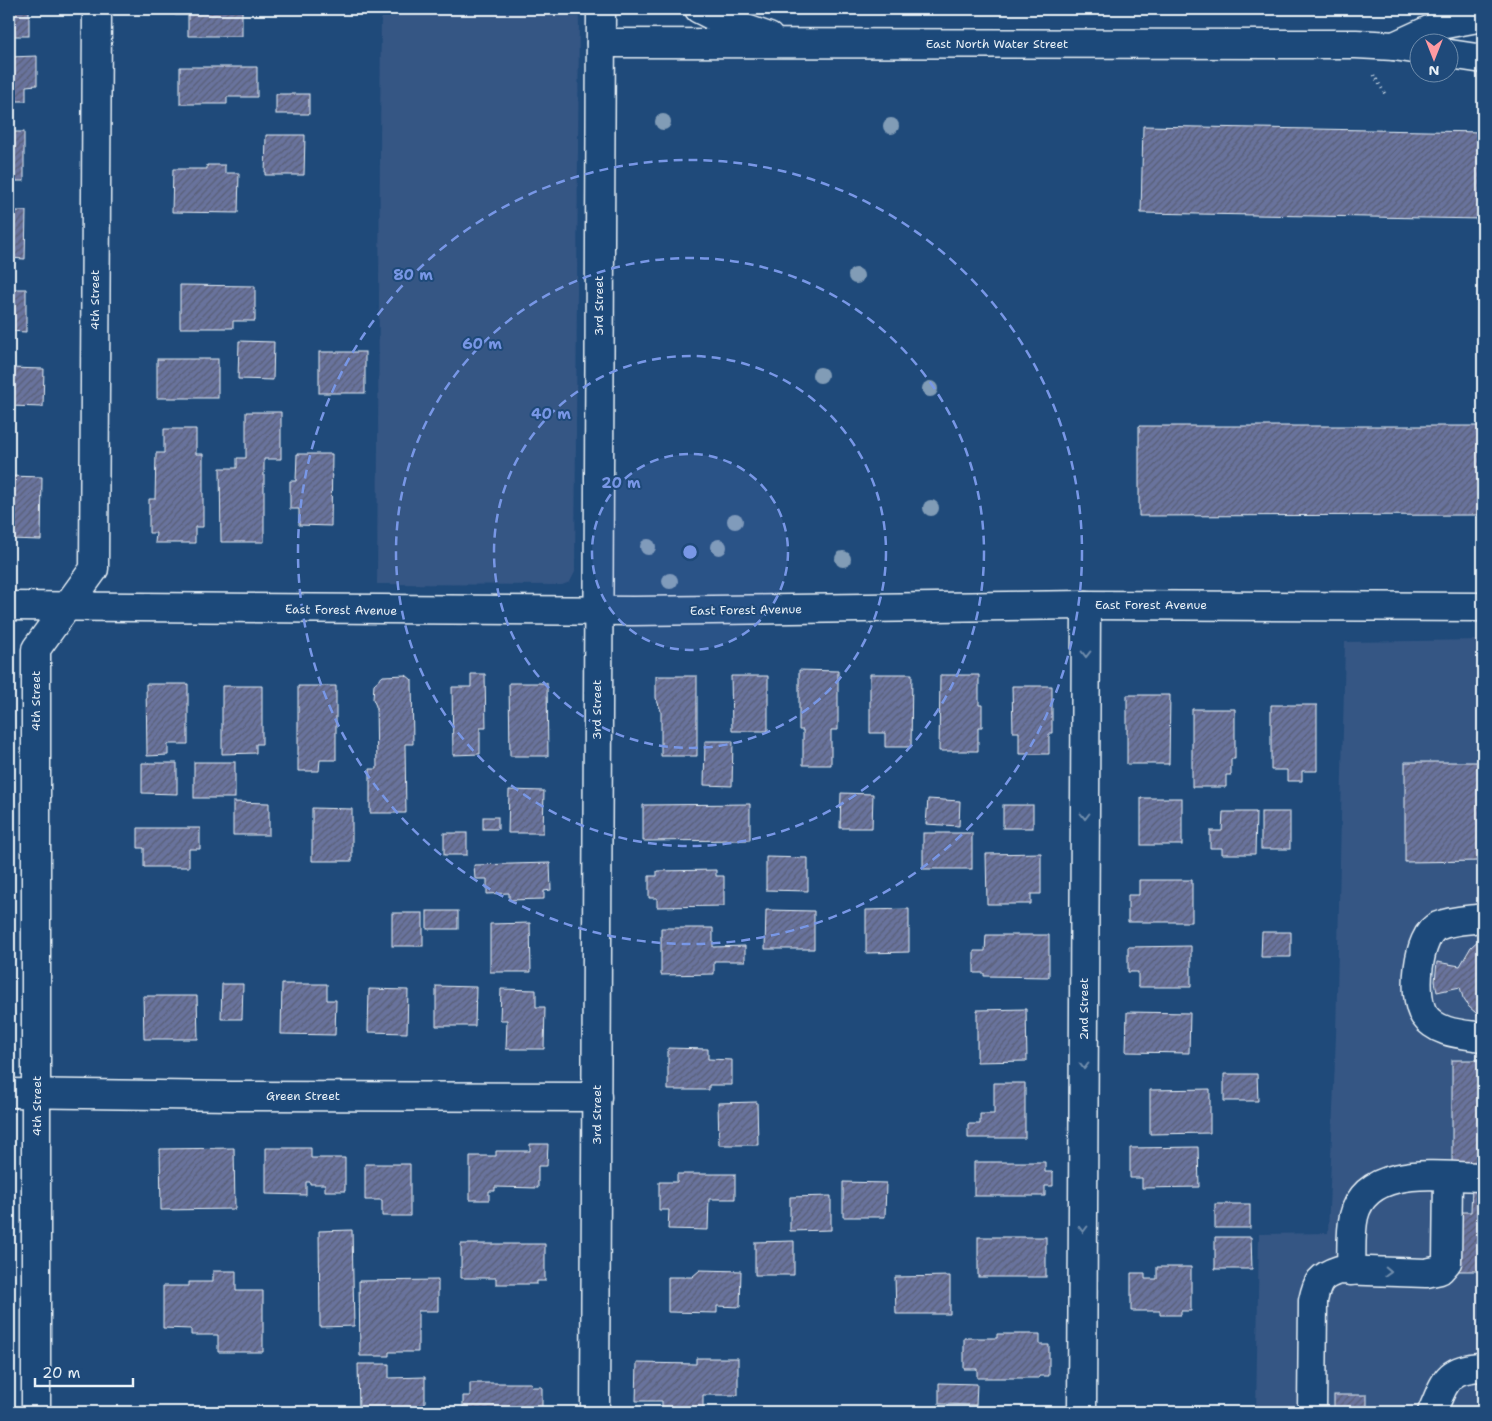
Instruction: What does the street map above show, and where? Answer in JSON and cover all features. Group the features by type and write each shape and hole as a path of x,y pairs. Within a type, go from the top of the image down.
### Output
{"street":[{"name":"4th Street","path":"36,1412 36,649 94,569 97,9"},
{"name":"3rd Street","path":"595,1412 601,9"},
{"path":"699,9 721,20 792,44"},
{"name":"East North Water Street","path":"601,43 1407,48 1440,25 1483,18"},
{"path":"1460,55 1483,58"},
{"name":"East Forest Avenue","path":"9,606 376,611 1478,604"},
{"name":"2nd Street","path":"1082,1412 1086,605"},
{"path":"1483,918 1437,926 1426,936 1418,970 1418,997 1424,1014 1440,1029 1483,1036"},
{"name":"Green Street","path":"9,1093 597,1097"},
{"path":"1345,1270 1354,1216 1368,1193 1382,1182 1403,1176 1483,1177"},
{"path":"1312,1412 1313,1301 1316,1286 1326,1274 1345,1270 1426,1273 1440,1270 1447,1262 1448,1177"},
{"path":"1432,1412 1446,1380 1464,1368 1483,1367"}],"shaded area":[{"path":"381,9 579,9 575,572 570,582 562,585 377,584"},
{"path":"1483,640 1483,1412 1256,1412 1259,1234 1328,1233 1336,1035 1345,642"}],"building":[{"path":"9,9 29,9 29,36 9,36"},
{"path":"175,9 242,9 242,36 188,36 188,15 175,15"},
{"path":"37,56 37,85 26,86 26,101 9,101 9,57"},
{"path":"180,67 257,67 257,97 227,97 227,104 180,104"},
{"path":"276,94 309,94 309,114 276,114"},
{"path":"1143,126 1483,132 1483,219 1141,213"},
{"path":"9,132 24,132 24,181 9,181"},
{"path":"266,135 305,135 304,175 265,175"},
{"path":"207,165 225,165 225,173 239,173 238,213 172,212 173,169 207,169"},
{"path":"9,211 26,211 25,259 9,258"},
{"path":"180,285 255,286 255,321 233,321 233,328 180,328"},
{"path":"9,289 26,289 26,332 9,331"},
{"path":"239,341 274,342 273,380 238,379"},
{"path":"319,352 365,352 365,393 319,393"},
{"path":"157,359 218,359 218,398 157,398"},
{"path":"9,368 44,369 43,407 9,406"},
{"path":"246,412 281,412 281,459 264,459 264,542 221,542 220,468 237,468 237,458 246,458"},
{"path":"1139,426 1483,426 1483,515 1139,516"},
{"path":"164,429 196,429 196,454 203,454 203,527 195,527 195,543 155,543 156,533 149,533 149,499 155,499 156,453 164,453"},
{"path":"297,454 332,454 331,526 299,525 299,509 290,509 290,481 296,481"},
{"path":"9,476 42,477 41,540 9,539"},
{"path":"799,670 838,671 838,730 831,730 831,765 803,765 803,730 799,730"},
{"path":"471,674 485,674 486,728 480,728 480,754 453,755 452,687 471,687"},
{"path":"870,674 912,674 911,747 885,747 885,733 870,733"},
{"path":"406,675 412,680 413,744 405,744 406,813 370,813 370,769 377,769 376,706 373,699 374,684 383,676"},
{"path":"940,675 979,675 979,705 982,705 982,727 978,727 978,751 939,751"},
{"path":"656,676 697,676 697,756 661,756 661,711 656,698"},
{"path":"731,676 768,676 768,731 732,731"},
{"path":"509,683 547,683 548,756 510,756"},
{"path":"146,684 188,684 188,744 168,744 168,755 147,756"},
{"path":"222,686 262,686 262,744 256,744 256,753 222,754"},
{"path":"298,686 336,686 336,760 320,760 319,771 298,771"},
{"path":"1012,686 1052,686 1052,733 1049,733 1049,754 1019,754 1019,732 1013,732"},
{"path":"1127,695 1170,695 1169,764 1127,764"},
{"path":"1271,705 1317,705 1317,771 1302,771 1302,781 1287,781 1287,770 1271,770"},
{"path":"1192,709 1235,709 1235,759 1231,759 1231,775 1226,775 1226,787 1192,787"},
{"path":"705,741 733,741 732,786 704,785"},
{"path":"194,762 235,762 235,798 194,798"},
{"path":"1405,762 1481,762 1482,861 1405,862"},
{"path":"142,763 177,763 177,794 142,793"},
{"path":"509,790 544,791 543,833 508,833"},
{"path":"841,793 873,794 872,828 840,828"},
{"path":"1141,798 1182,798 1182,845 1141,845"},
{"path":"928,799 960,801 959,826 926,824"},
{"path":"233,802 269,803 269,835 233,835"},
{"path":"750,804 750,840 643,841 643,805"},
{"path":"1003,805 1033,805 1033,828 1003,828"},
{"path":"312,808 352,809 352,861 312,861"},
{"path":"1223,812 1256,812 1255,854 1222,854 1222,848 1210,848 1210,831 1222,831"},
{"path":"1261,812 1290,812 1290,849 1261,849"},
{"path":"483,817 498,817 498,829 483,829"},
{"path":"138,828 200,828 200,849 189,849 189,867 144,867 144,848 138,848"},
{"path":"444,833 467,833 467,855 444,855"},
{"path":"923,833 972,833 972,869 923,869"},
{"path":"1041,853 1041,894 1031,894 1031,904 987,904 986,854"},
{"path":"766,857 808,858 808,891 766,890"},
{"path":"550,863 551,890 544,891 544,899 509,900 509,893 487,894 487,879 475,879 474,865"},
{"path":"716,870 716,876 724,876 724,906 657,907 657,898 649,898 649,876 657,876 657,871"},
{"path":"1139,880 1192,880 1192,922 1128,922 1128,895 1139,895"},
{"path":"909,909 909,952 866,953 866,910"},
{"path":"766,910 814,911 814,949 765,949"},
{"path":"427,911 458,911 458,929 427,929"},
{"path":"392,913 423,913 423,946 392,946"},
{"path":"530,923 531,972 490,972 490,924"},
{"path":"661,928 713,928 713,947 745,946 745,961 714,961 714,974 661,975"},
{"path":"1262,932 1291,932 1291,957 1261,957"},
{"path":"986,935 1049,935 1049,977 984,976 984,973 974,973 974,951 985,951"},
{"path":"1482,937 1483,1019 1469,1007 1463,998 1460,987 1437,992 1435,981 1437,962 1460,966 1471,947"},
{"path":"1191,946 1191,987 1138,987 1138,972 1128,972 1128,947"},
{"path":"222,984 243,984 242,1019 221,1019"},
{"path":"282,984 327,984 327,1000 336,1000 335,1035 281,1034"},
{"path":"436,986 476,987 475,1026 436,1026"},
{"path":"369,989 408,990 407,1033 368,1032"},
{"path":"501,989 536,990 536,1007 545,1007 544,1049 506,1049 507,1020 500,1020"},
{"path":"143,996 197,996 198,1039 144,1039"},
{"path":"1026,1009 1027,1061 977,1062 977,1010"},
{"path":"1127,1012 1190,1013 1189,1053 1126,1052"},
{"path":"668,1048 708,1049 708,1059 732,1060 732,1085 709,1085 709,1090 668,1090"},
{"path":"1452,1060 1483,1060 1483,1167 1452,1167"},
{"path":"1224,1074 1257,1074 1258,1101 1224,1101"},
{"path":"994,1083 1025,1083 1025,1138 968,1138 968,1124 980,1124 980,1114 994,1114"},
{"path":"1210,1089 1210,1133 1150,1134 1150,1090"},
{"path":"757,1102 758,1145 719,1145 718,1103"},
{"path":"530,1144 548,1144 547,1166 538,1166 538,1188 495,1187 495,1191 489,1191 489,1200 470,1200 470,1156 496,1156 496,1151 530,1151"},
{"path":"1198,1147 1199,1187 1142,1188 1142,1178 1130,1178 1130,1148"},
{"path":"234,1148 235,1209 161,1210 160,1149"},
{"path":"266,1148 311,1148 311,1158 345,1158 345,1191 325,1191 325,1184 310,1184 310,1182 306,1182 306,1195 266,1194"},
{"path":"974,1162 1045,1162 1045,1172 1053,1172 1053,1186 1045,1186 1045,1196 974,1196"},
{"path":"365,1164 410,1164 410,1216 382,1216 382,1200 365,1200"},
{"path":"677,1174 735,1174 735,1199 709,1199 708,1230 668,1229 669,1210 659,1210 659,1182 677,1182"},
{"path":"843,1182 886,1183 885,1217 843,1217"},
{"path":"1472,1185 1483,1185 1483,1271 1457,1271 1458,1212 1471,1212"},
{"path":"831,1196 831,1230 790,1231 790,1197"},
{"path":"1215,1204 1250,1204 1250,1228 1215,1228"},
{"path":"352,1230 354,1326 320,1327 319,1231"},
{"path":"978,1237 1046,1237 1046,1277 978,1277"},
{"path":"1215,1237 1251,1237 1252,1269 1215,1269"},
{"path":"794,1241 794,1275 755,1275 755,1242"},
{"path":"461,1244 545,1244 545,1281 537,1281 537,1284 496,1284 496,1278 461,1278"},
{"path":"1157,1267 1191,1267 1191,1311 1181,1311 1181,1315 1160,1315 1160,1311 1131,1311 1131,1273 1145,1273 1145,1279 1157,1279"},
{"path":"700,1270 741,1271 740,1307 717,1306 717,1313 668,1312 668,1277 692,1277"},
{"path":"213,1271 236,1271 236,1291 263,1291 263,1352 218,1352 218,1335 191,1335 191,1329 163,1328 163,1286 189,1286 189,1282 213,1282"},
{"path":"950,1276 950,1314 896,1314 895,1277"},
{"path":"438,1280 438,1311 418,1311 418,1352 389,1352 389,1356 360,1356 359,1281"},
{"path":"997,1334 1040,1334 1040,1345 1049,1345 1049,1376 1039,1376 1039,1378 977,1378 977,1369 964,1369 964,1338 997,1338"},
{"path":"696,1358 738,1358 738,1395 703,1395 703,1409 662,1408 662,1401 636,1401 637,1363 696,1364"},
{"path":"358,1364 389,1364 389,1378 425,1377 425,1412 359,1412"},
{"path":"470,1383 531,1383 532,1387 542,1387 542,1412 463,1412 463,1396 470,1396"},
{"path":"939,1383 977,1384 976,1405 939,1404"},
{"path":"1334,1395 1367,1395 1367,1412 1334,1412"},
{"path":"217,1407 263,1407 263,1412 217,1412"}]}
